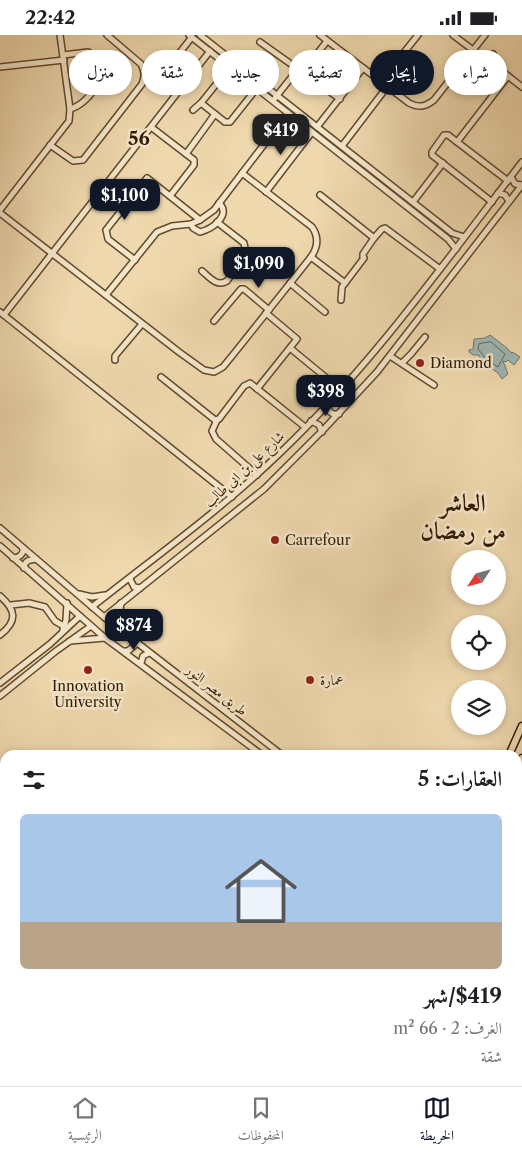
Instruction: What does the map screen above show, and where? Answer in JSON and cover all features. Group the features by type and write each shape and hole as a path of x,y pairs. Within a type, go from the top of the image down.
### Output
{"main road":[{"path":"511,750 522,725"}],"street":[{"path":"60,35 70,109 69,121 0,211 204,370 214,373 223,367 268,312 311,257 317,244 315,231 312,227 242,173"},
{"path":"107,35 142,66"},
{"path":"200,35 456,235 464,237"},
{"path":"320,35 338,50"},
{"path":"406,50 418,35"},
{"path":"453,35 471,50"},
{"path":"473,50 485,35"},
{"path":"180,50 190,36 210,51 2,314 232,497"},
{"path":"320,50 327,41"},
{"path":"260,42 289,63"},
{"path":"0,67 88,52 97,58 101,70 95,87 84,102 70,109"},
{"path":"360,66 370,74"},
{"path":"317,136 318,128 363,68"},
{"path":"457,142 508,76 522,87"},
{"path":"273,101 289,81"},
{"path":"50,145 73,161 83,160 142,84"},
{"path":"398,95 409,103 422,107 434,100 444,87"},
{"path":"193,110 212,89"},
{"path":"201,103 225,122 230,122 251,95"},
{"path":"266,95 448,239 456,249"},
{"path":"335,95 340,99"},
{"path":"342,146 381,95"},
{"path":"106,295 157,232 172,226 191,224 208,215 288,113"},
{"path":"186,154 215,114"},
{"path":"151,127 194,160 194,165 170,195"},
{"path":"266,192 311,131 318,128"},
{"path":"492,201 432,155 432,152 446,135 515,184 522,185"},
{"name":"شارع على بن ابى طالب","path":"92,607 232,497 257,475 341,390 390,333 522,162"},
{"path":"413,202 443,163"},
{"path":"134,260 108,239 106,235 108,226 147,178 200,220"},
{"name":"شارع على بن ابى طالب","path":"104,617 264,489 322,432 390,356 522,185"},
{"path":"498,193 505,195 510,201"},
{"path":"320,195 374,238"},
{"path":"191,224 193,228 200,232 222,218 224,213 223,207 219,203"},
{"path":"202,271 222,284 227,281 246,253 244,243 216,222"},
{"path":"341,300 342,287 364,257 363,253 374,238 385,228 440,269"},
{"path":"311,257 345,283"},
{"path":"290,283 326,312"},
{"path":"214,321 241,289 244,289 297,339 257,389"},
{"path":"115,360 116,356 142,323"},
{"path":"402,363 425,337"},
{"path":"290,348 341,390"},
{"path":"390,356 434,385"},
{"path":"162,377 217,420"},
{"path":"257,475 216,439 212,431 217,420 246,383 250,383 305,427"},
{"path":"329,402 329,411 333,414 339,414"},
{"path":"311,421 319,425 322,432"},
{"name":"طريق مصر النور","path":"0,528 104,617 275,750"},
{"name":"طريق مصر النور","path":"0,546 105,638 255,750"},
{"path":"13,558 21,555 23,548"},
{"path":"24,567 25,563 29,560 36,559"},
{"path":"130,579 132,584 140,588"},
{"path":"75,593 92,597 108,594"},
{"path":"0,595 11,605 13,616 11,626 0,635"},
{"path":"11,605 29,603 45,607 63,630"},
{"path":"63,630 67,603"},
{"path":"121,603 119,617 122,631"},
{"path":"0,683 50,644 80,616"},
{"path":"0,696 56,651 91,626"},
{"path":"70,641 105,638"},
{"path":"124,651 132,648 135,645 134,641"},
{"path":"50,644 56,651"},
{"path":"140,663 143,656 149,653"}],"water":[{"path":"490,335 510,352 520,357 514,365 508,360 506,362 503,361 508,374 502,379 478,355 473,355 469,352 469,350 473,349 474,339 485,338"}],"place":[{"name":"Diamond","path":"420,363"},
{"name":"Carrefour","path":"275,540"},
{"name":"Innovation University","path":"88,670"},
{"name":"عمارة","path":"310,680"}],"district":[{"name":"56","path":"139,138"},
{"name":"العاشر من رمضان","path":"463,516"}]}
